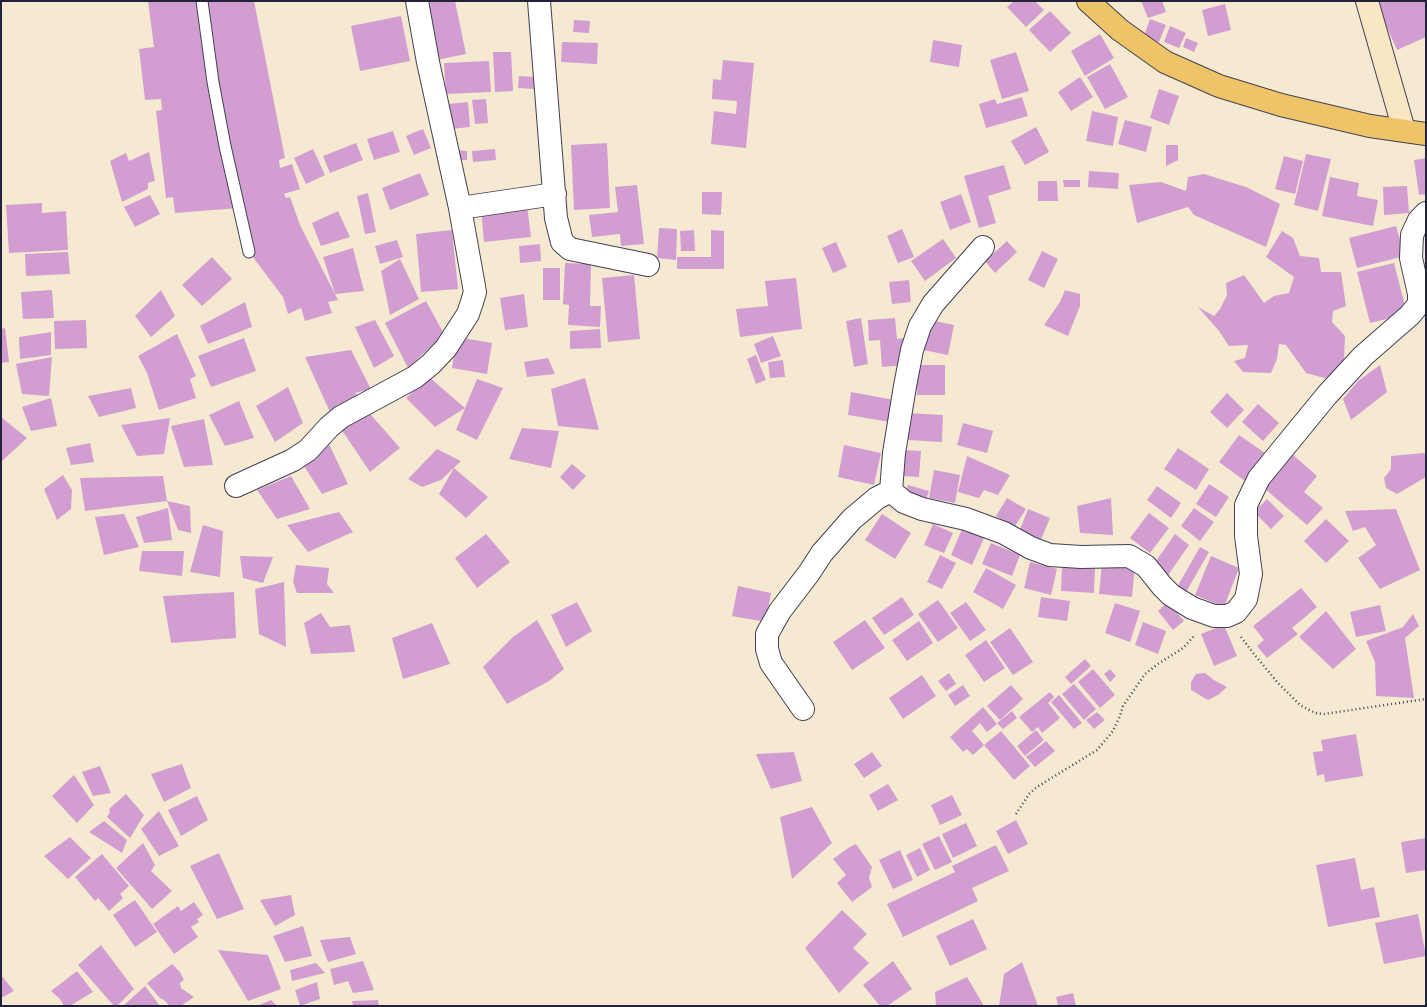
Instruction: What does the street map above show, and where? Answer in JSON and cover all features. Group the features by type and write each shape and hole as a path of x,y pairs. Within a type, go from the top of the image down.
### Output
{"highway":[{"path":"1088,1 1120,30 1165,62 1220,86 1296,109 1370,126 1426,134"}],"main road":[{"path":"1367,1 1404,130"}],"street":[{"path":"236,486 293,460 308,450 329,427 341,417 415,376 431,364 446,348 468,314 475,292 460,208 428,62 417,1"},
{"path":"539,1 556,218 562,242 570,249 648,265"},
{"path":"460,208 555,194"},
{"path":"891,491 904,502 922,509 966,519 1004,533 1031,548 1050,555 1081,557 1129,556 1146,566 1162,586 1192,608 1214,616 1227,616 1236,612 1246,599 1251,574 1246,536 1246,505 1259,478 1327,396 1363,356 1410,315 1419,304 1419,294 1411,258 1412,236 1420,220 1426,213"},
{"path":"891,491 894,453 905,386 912,350 920,326 933,304 983,247"},
{"path":"803,709 771,664 767,649 768,634 780,611 809,573 822,553 852,519 877,498 891,491"}],"lane":[{"path":"202,1 213,82 225,146 249,252"}],"path":[{"path":"1016,814 1029,794 1097,750 1113,731 1123,706 1145,674 1183,648 1199,630 1205,612"},
{"path":"1227,616 1254,654 1273,677 1300,705 1308,710 1324,714 1426,699"}],"building":[{"path":"148,1 254,1 285,158 279,160 280,168 292,164 300,189 284,194 286,198 290,197 300,225 338,300 328,302 332,313 305,321 301,308 288,314 283,297 249,252 239,208 175,213 173,197 166,198 156,111 162,110 161,99 145,100 139,49 154,47"},
{"path":"424,1 455,1 466,54 437,60"},
{"path":"1014,1 1035,1 1044,10 1026,27 1007,7"},
{"path":"1141,1 1162,1 1166,12 1148,18"},
{"path":"1375,1 1426,1 1426,37 1397,50"},
{"path":"1225,4 1231,30 1208,36 1202,10"},
{"path":"1050,11 1071,33 1050,52 1029,30"},
{"path":"401,16 410,61 360,71 351,26"},
{"path":"1150,19 1166,25 1159,42 1144,36"},
{"path":"574,20 590,21 589,33 573,32"},
{"path":"1170,26 1186,33 1179,48 1164,42"},
{"path":"1100,34 1114,58 1085,76 1071,51"},
{"path":"1186,38 1198,43 1194,52 1183,47"},
{"path":"933,40 962,45 959,67 930,62"},
{"path":"562,42 598,43 597,64 561,62"},
{"path":"493,52 511,52 513,91 495,92"},
{"path":"1016,52 1029,91 1002,99 990,60"},
{"path":"723,60 754,63 746,148 711,144 714,111 736,114 737,101 712,99 713,79 721,80"},
{"path":"489,61 491,92 446,94 444,63"},
{"path":"1110,64 1128,97 1105,109 1087,77"},
{"path":"519,76 535,77 534,89 518,88"},
{"path":"1080,77 1093,97 1071,111 1058,92"},
{"path":"1159,89 1179,96 1169,125 1150,118"},
{"path":"1022,97 1028,116 986,128 979,104 995,99 997,104"},
{"path":"486,99 488,123 475,124 472,100"},
{"path":"468,102 470,127 450,129 448,104"},
{"path":"1092,111 1118,117 1113,146 1086,141"},
{"path":"1125,120 1152,127 1146,152 1118,144"},
{"path":"1036,127 1049,152 1025,165 1011,141"},
{"path":"423,129 431,148 414,155 406,136"},
{"path":"393,131 400,152 374,160 367,139"},
{"path":"356,143 363,160 330,173 323,156"},
{"path":"607,143 610,208 574,210 571,145"},
{"path":"1166,145 1178,145 1178,160 1166,166"},
{"path":"313,149 325,175 306,184 294,158"},
{"path":"495,149 496,160 473,162 472,151"},
{"path":"455,150 467,151 467,160 454,160"},
{"path":"149,152 155,181 148,183 148,189 122,202 110,161 126,153 129,161"},
{"path":"1306,154 1331,159 1318,211 1294,205"},
{"path":"1284,156 1303,161 1295,194 1275,189"},
{"path":"1426,158 1426,194 1419,195 1414,160"},
{"path":"1004,165 1011,189 988,196 996,223 979,228 964,176"},
{"path":"1089,171 1119,173 1118,189 1088,187"},
{"path":"420,173 429,195 390,210 382,188"},
{"path":"1204,174 1246,187 1280,204 1266,247 1194,215 1188,207 1137,223 1129,185 1161,182 1186,191 1188,177"},
{"path":"1330,177 1359,183 1357,196 1378,200 1373,226 1322,216"},
{"path":"1063,180 1080,180 1080,187 1064,187"},
{"path":"1038,181 1057,181 1058,201 1038,201"},
{"path":"637,185 644,244 621,246 620,234 592,237 589,215 618,212 615,187"},
{"path":"1407,186 1409,213 1384,215 1383,187"},
{"path":"702,192 722,192 721,215 702,214"},
{"path":"368,193 376,232 365,234 357,196"},
{"path":"961,194 971,222 950,230 940,202"},
{"path":"150,195 160,214 135,227 124,207"},
{"path":"42,203 42,213 66,211 68,250 9,253 6,205"},
{"path":"527,205 531,237 484,242 481,210"},
{"path":"338,211 350,237 321,246 312,223"},
{"path":"1396,226 1405,256 1357,268 1349,238"},
{"path":"659,228 677,229 676,260 657,258"},
{"path":"902,229 914,257 898,263 887,236"},
{"path":"452,230 458,289 421,292 416,234"},
{"path":"694,230 695,251 681,251 680,231"},
{"path":"711,230 724,231 724,269 677,269 677,257 711,257"},
{"path":"1282,231 1293,238 1300,256 1319,258 1321,272 1341,272 1346,306 1333,311 1332,322 1345,336 1344,359 1332,380 1306,373 1286,345 1279,344 1277,359 1271,373 1243,372 1234,361 1245,358 1248,345 1229,346 1219,331 1198,307 1214,316 1220,309 1227,295 1226,283 1244,275 1264,303 1274,296 1289,293 1294,277 1266,257"},
{"path":"943,239 956,258 925,281 911,261"},
{"path":"397,240 403,257 380,264 375,246"},
{"path":"1007,241 1017,252 995,273 985,261"},
{"path":"836,242 847,267 833,273 822,248"},
{"path":"540,244 541,261 520,263 519,246"},
{"path":"353,248 364,291 335,294 323,257"},
{"path":"1042,251 1058,259 1044,288 1028,280"},
{"path":"68,252 70,274 26,276 25,254"},
{"path":"212,257 232,279 202,306 182,285"},
{"path":"400,259 419,299 390,315 381,271"},
{"path":"565,263 591,264 590,306 601,306 600,327 568,325 569,305 563,304"},
{"path":"1394,263 1407,314 1370,323 1357,272"},
{"path":"543,268 560,268 560,300 543,300"},
{"path":"634,275 640,339 608,342 602,278"},
{"path":"796,278 802,329 740,337 736,309 768,306 765,281"},
{"path":"909,280 911,302 892,304 889,282"},
{"path":"52,290 54,318 23,319 21,292"},
{"path":"161,290 175,316 151,337 135,316"},
{"path":"1065,290 1080,294 1080,306 1068,336 1044,325 1060,302"},
{"path":"524,294 528,327 505,330 500,298"},
{"path":"426,301 444,334 408,368 385,323"},
{"path":"245,302 252,327 208,344 200,326"},
{"path":"861,318 868,364 854,367 846,321"},
{"path":"895,318 897,339 905,338 907,365 882,367 880,340 869,341 868,320"},
{"path":"86,320 87,348 55,349 54,321"},
{"path":"375,320 394,356 374,368 355,327"},
{"path":"930,320 954,325 948,355 923,350"},
{"path":"5,328 9,362 1,363 1,329"},
{"path":"600,329 601,348 570,349 570,331"},
{"path":"51,332 51,355 20,359 19,337"},
{"path":"177,334 196,376 190,379 196,398 159,410 147,373 138,356"},
{"path":"773,336 781,356 761,363 754,344"},
{"path":"457,337 492,343 487,374 452,368"},
{"path":"244,338 256,371 211,387 198,356"},
{"path":"351,350 371,389 355,393 362,399 330,412 305,357"},
{"path":"756,355 766,380 756,384 747,359"},
{"path":"52,357 49,396 22,394 16,364"},
{"path":"548,358 555,374 527,377 524,362"},
{"path":"783,360 785,377 770,378 768,362"},
{"path":"917,365 945,365 945,395 917,395"},
{"path":"1380,365 1387,392 1351,420 1343,399 1358,381"},
{"path":"429,377 465,408 435,427 406,398"},
{"path":"585,378 599,430 558,426 551,389"},
{"path":"477,379 503,388 477,440 456,430"},
{"path":"288,387 303,423 275,442 256,406"},
{"path":"131,388 136,408 99,417 88,396"},
{"path":"851,392 894,400 890,422 848,415"},
{"path":"1227,393 1244,410 1227,428 1210,412"},
{"path":"51,398 57,426 31,431 22,407"},
{"path":"239,401 254,438 225,446 209,415"},
{"path":"1258,404 1279,423 1263,441 1242,422"},
{"path":"365,408 400,448 370,472 339,426"},
{"path":"908,413 943,415 942,442 907,440"},
{"path":"1,417 27,438 1,462"},
{"path":"170,418 164,454 137,456 121,425"},
{"path":"204,419 213,465 184,467 171,426"},
{"path":"963,423 993,431 987,453 957,445"},
{"path":"522,428 559,431 551,468 509,459"},
{"path":"1239,435 1265,453 1245,481 1219,462"},
{"path":"90,443 94,462 71,465 66,448"},
{"path":"329,444 348,484 322,494 302,463"},
{"path":"844,445 881,453 874,485 838,477"},
{"path":"1178,448 1209,469 1196,490 1164,469"},
{"path":"437,449 461,461 441,480 422,487 408,479"},
{"path":"903,450 921,451 919,477 902,476"},
{"path":"1423,453 1426,455 1426,477 1397,494 1386,488 1384,478 1391,469 1391,456"},
{"path":"1292,454 1317,476 1304,492 1323,508 1307,525 1264,488"},
{"path":"967,456 1010,475 998,495 984,490 979,498 958,492"},
{"path":"572,464 586,476 573,490 560,477"},
{"path":"454,468 488,497 466,518 439,494"},
{"path":"934,470 960,475 955,503 929,498"},
{"path":"63,475 72,490 71,509 57,520 44,489"},
{"path":"163,476 167,501 85,511 80,478"},
{"path":"291,476 310,509 277,519 257,490"},
{"path":"1209,484 1229,497 1216,517 1196,504"},
{"path":"908,485 929,491 926,501 905,494"},
{"path":"1157,486 1181,503 1171,518 1147,500"},
{"path":"1007,498 1026,509 1014,528 996,516"},
{"path":"1111,498 1113,535 1080,533 1077,506"},
{"path":"1267,499 1284,516 1271,529 1254,512"},
{"path":"167,501 190,506 191,533 178,530"},
{"path":"168,508 172,540 144,543 136,517"},
{"path":"1194,508 1214,522 1200,541 1181,526"},
{"path":"1028,509 1050,518 1040,542 1019,532"},
{"path":"1396,509 1420,570 1380,589 1358,558 1376,545 1365,527 1353,531 1345,511"},
{"path":"339,512 353,532 308,552 287,525"},
{"path":"1149,513 1169,528 1150,553 1130,538"},
{"path":"124,514 139,547 104,555 95,517"},
{"path":"882,514 911,533 895,559 865,540"},
{"path":"1326,519 1349,541 1326,563 1304,541"},
{"path":"933,524 953,533 944,553 924,545"},
{"path":"203,525 223,531 220,577 190,572"},
{"path":"962,529 984,538 972,565 951,555"},
{"path":"486,534 510,562 477,588 455,558"},
{"path":"1175,534 1189,545 1166,578 1151,568"},
{"path":"991,543 1020,555 1012,576 982,564"},
{"path":"1200,547 1209,552 1185,594 1176,589"},
{"path":"142,551 184,551 182,576 139,571"},
{"path":"940,555 956,563 942,589 927,582"},
{"path":"240,556 273,557 263,583 243,578"},
{"path":"1211,556 1239,568 1224,607 1195,595"},
{"path":"1030,562 1057,569 1051,595 1024,588"},
{"path":"1102,563 1135,566 1132,597 1099,594"},
{"path":"296,565 329,568 327,584 334,593 297,593 293,582"},
{"path":"1062,565 1095,568 1094,593 1061,591"},
{"path":"986,568 1016,585 1003,609 973,592"},
{"path":"284,582 286,647 259,634 255,589"},
{"path":"738,586 771,593 766,622 732,616"},
{"path":"1301,588 1317,607 1292,628 1298,634 1267,658 1257,646 1264,640 1253,626"},
{"path":"234,592 236,638 171,643 163,596"},
{"path":"902,597 914,615 884,635 872,618"},
{"path":"1041,597 1070,601 1067,621 1038,617"},
{"path":"938,600 958,628 938,642 918,614"},
{"path":"577,602 592,631 566,647 551,615"},
{"path":"966,602 986,630 970,641 950,613"},
{"path":"1168,602 1184,621 1173,630 1158,611"},
{"path":"1115,603 1140,611 1130,642 1105,633"},
{"path":"1380,605 1386,631 1356,637 1350,612"},
{"path":"1326,611 1356,649 1333,669 1299,637"},
{"path":"321,613 330,627 350,625 355,652 311,654 304,623"},
{"path":"1413,614 1419,626 1405,638 1414,698 1376,696 1375,662 1366,641 1403,627"},
{"path":"537,620 564,669 549,681 507,704 483,667 513,637"},
{"path":"865,620 885,648 852,670 833,642"},
{"path":"919,621 933,643 907,661 892,640"},
{"path":"1143,622 1166,631 1158,654 1135,645"},
{"path":"432,623 450,664 403,679 392,638"},
{"path":"1224,625 1237,656 1214,666 1201,634"},
{"path":"1010,628 1033,662 1013,675 990,642"},
{"path":"986,640 1005,668 984,682 965,655"},
{"path":"1085,659 1091,666 1071,684 1065,677"},
{"path":"1093,669 1115,695 1100,708 1078,682"},
{"path":"1110,669 1116,676 1110,682 1104,674"},
{"path":"949,673 956,684 946,691 938,681"},
{"path":"1205,673 1227,687 1218,695 1208,700 1191,690 1191,682 1196,674"},
{"path":"922,675 936,696 903,719 889,698"},
{"path":"1074,684 1096,709 1084,720 1062,694"},
{"path":"963,685 970,696 955,706 948,695"},
{"path":"1011,685 1023,699 1000,720 987,706"},
{"path":"1050,692 1054,697 1048,703 1060,718 1042,733 1038,727 1032,732 1019,717"},
{"path":"1059,695 1082,723 1074,729 1051,702"},
{"path":"983,707 997,724 987,732 980,723 972,731 984,745 973,755 967,749 963,752 950,737"},
{"path":"1012,711 1017,718 1003,729 997,723"},
{"path":"1097,712 1105,720 1094,729 1086,720"},
{"path":"1036,730 1044,740 1025,756 1017,746"},
{"path":"1001,731 1030,766 1014,780 984,745"},
{"path":"1356,734 1363,776 1325,782 1324,774 1317,776 1313,752 1323,751 1321,740"},
{"path":"1046,741 1055,751 1035,767 1026,757"},
{"path":"794,752 802,781 771,789 756,754"},
{"path":"872,752 882,766 864,778 854,764"},
{"path":"182,764 191,788 164,802 151,774"},
{"path":"100,766 111,793 93,796 82,772"},
{"path":"74,775 94,805 77,823 52,796"},
{"path":"888,784 898,800 878,811 869,795"},
{"path":"126,794 144,815 130,838 107,817 110,812 109,809"},
{"path":"952,795 962,815 940,825 931,805"},
{"path":"197,796 208,820 181,836 168,810"},
{"path":"812,807 832,843 792,879 780,817"},
{"path":"159,811 179,846 159,856 141,829"},
{"path":"1016,820 1028,844 1008,854 996,831"},
{"path":"104,821 127,840 122,853 89,832"},
{"path":"966,823 977,846 953,858 942,834"},
{"path":"939,836 952,862 935,870 922,844"},
{"path":"70,837 91,858 68,879 44,856"},
{"path":"1426,838 1426,870 1406,873 1401,842"},
{"path":"143,843 155,865 151,871 172,891 152,909 116,868"},
{"path":"856,844 872,867 869,878 872,887 852,902 837,883 846,875 833,859"},
{"path":"996,845 1009,871 972,888 978,901 903,937 887,904 955,872 952,866"},
{"path":"920,848 930,870 917,877 906,855"},
{"path":"900,850 913,880 893,889 879,860"},
{"path":"219,853 244,909 217,919 190,866"},
{"path":"102,854 129,886 120,894 123,898 109,911 98,898 95,901 75,877"},
{"path":"1355,858 1361,890 1374,887 1380,917 1328,927 1316,865"},
{"path":"291,895 295,915 275,926 260,900"},
{"path":"135,900 157,932 135,947 113,915"},
{"path":"194,902 203,915 197,919 199,922 191,927 198,937 174,954 153,924 178,906 181,911"},
{"path":"842,910 867,934 853,948 869,963 839,993 805,948"},
{"path":"1418,914 1426,956 1384,964 1375,923"},
{"path":"973,919 987,949 950,966 936,936"},
{"path":"303,926 312,956 285,962 273,936"},
{"path":"350,937 356,954 328,962 320,940"},
{"path":"101,945 134,989 117,1006 114,1006 78,965"},
{"path":"218,950 268,955 281,989 248,1001"},
{"path":"363,961 374,990 353,993 348,981 334,985 330,969"},
{"path":"893,961 912,989 887,1006 880,1006 863,985"},
{"path":"1022,962 1038,1006 999,1006 1004,974"},
{"path":"316,963 325,973 292,981 290,970"},
{"path":"172,964 180,972 184,980 180,983 181,988 194,997 181,1006 170,1006 160,998 147,983"},
{"path":"77,971 93,992 70,1006 64,1006 60,999 51,991"},
{"path":"1,975 14,991 1,998"},
{"path":"967,977 984,1006 936,1006 935,992"},
{"path":"317,982 320,999 300,1006 295,990"},
{"path":"145,986 160,1006 123,1006"},
{"path":"1073,993 1076,1006 1058,1006 1056,997"},
{"path":"271,1000 277,1006 257,1006"},
{"path":"378,1000 379,1006 353,1006 352,1001"}]}
